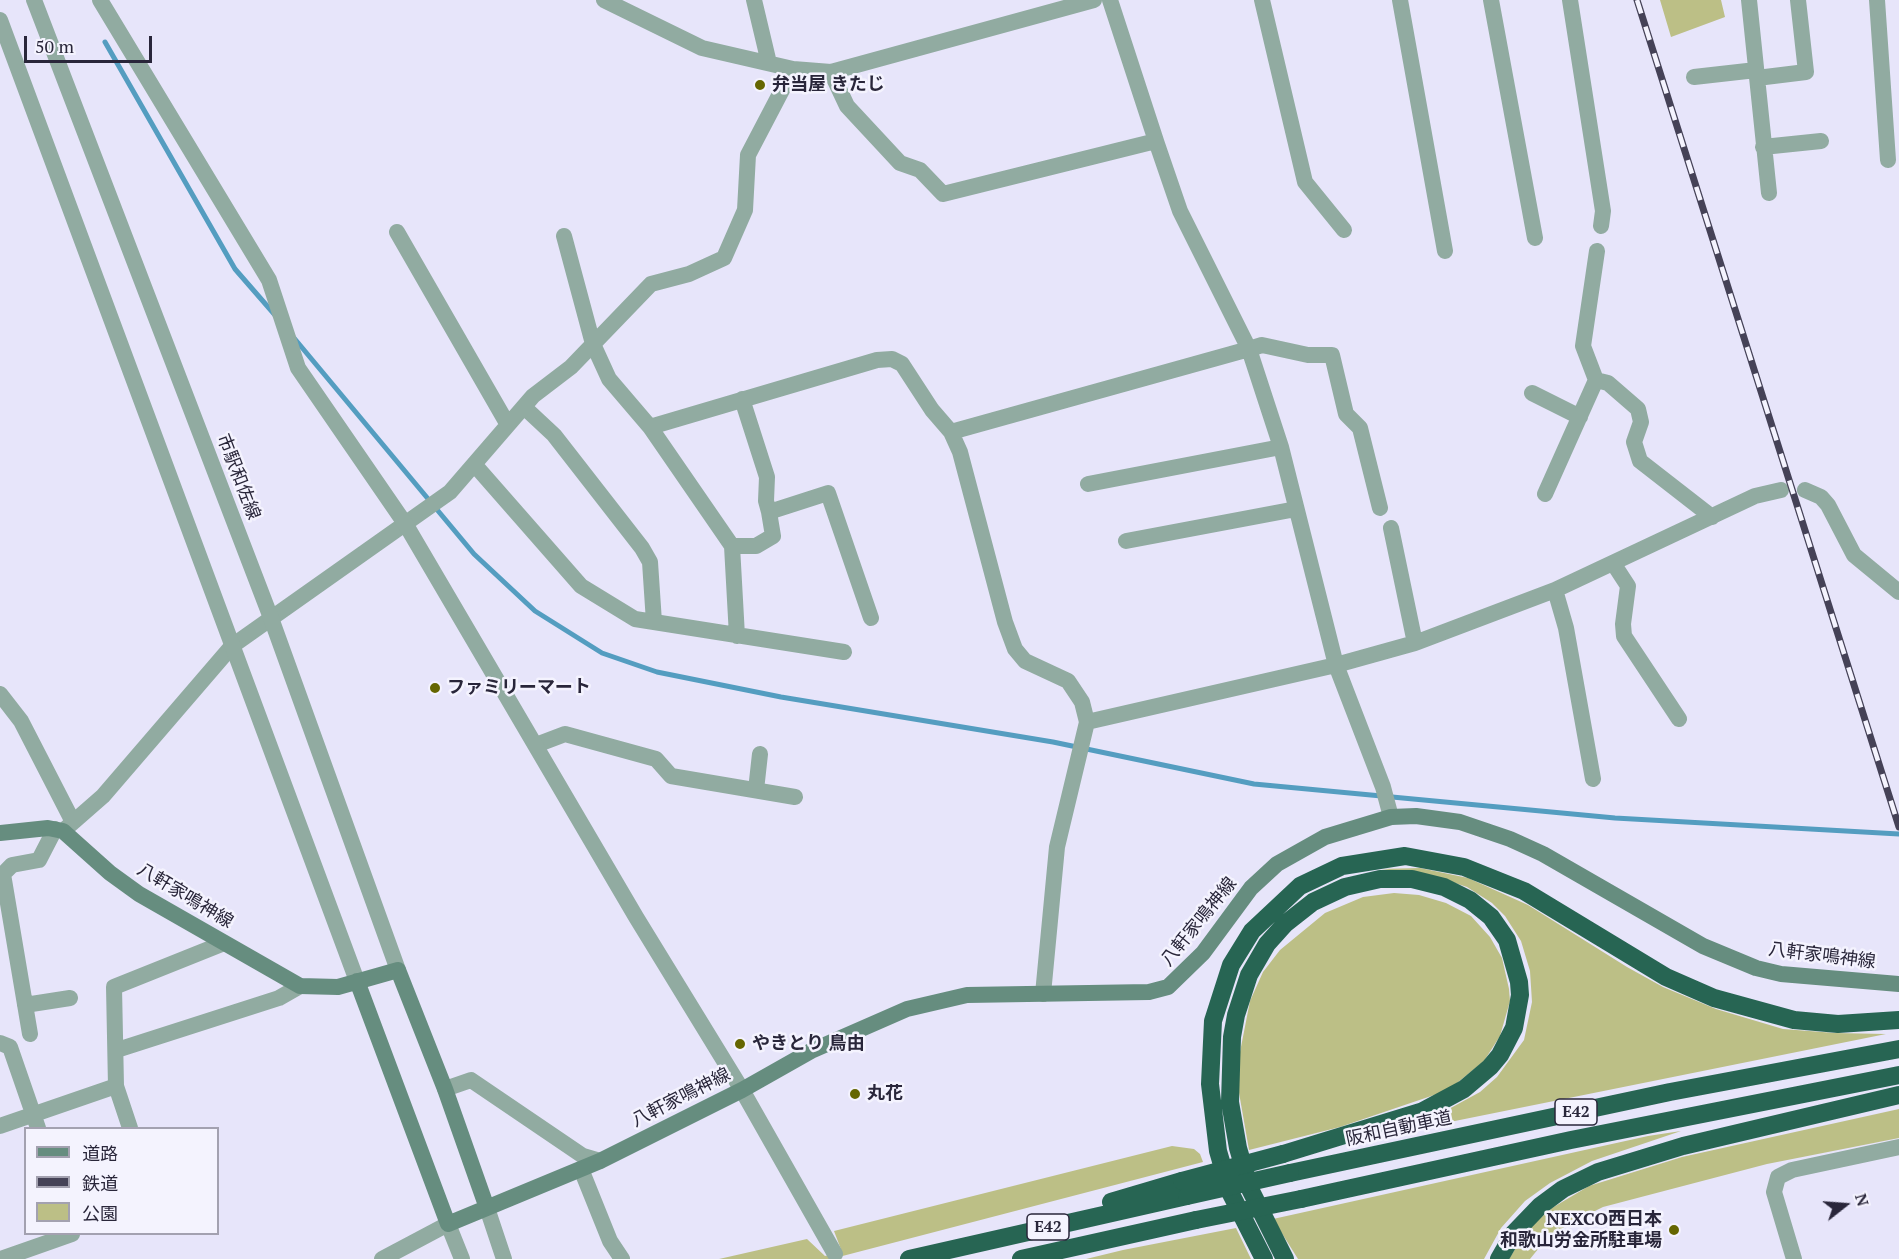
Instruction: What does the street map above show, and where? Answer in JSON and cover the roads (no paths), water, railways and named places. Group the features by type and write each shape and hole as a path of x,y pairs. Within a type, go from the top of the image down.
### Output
{"highway":[{"path":"1263,1259 1230,1192 1218,1151 1210,1084 1212,1031 1223,985 1231,965 1252,931 1285,898 1320,875 1342,866 1405,856 1456,865 1524,891 1666,977 1714,998 1794,1020 1857,1024 1899,1020"},
{"path":"1184,1189 1283,1154 1423,1111 1464,1089 1490,1067 1500,1055 1514,1028 1521,995 1507,940 1491,917 1470,900 1444,886 1412,879 1380,879 1345,887 1313,902 1285,924 1267,944 1249,975 1239,1004 1232,1036 1230,1102 1238,1148 1250,1189 1285,1259"},
{"name":"阪和自動車道","path":"909,1259 1184,1189 1290,1173 1670,1092 1899,1048"},
{"name":"E42","path":"1021,1259 1571,1140 1899,1075"},
{"path":"1499,1259 1514,1233 1540,1206 1563,1190 1598,1172 1683,1146 1899,1095"}],"main road":[{"name":"八軒家鳴神線","path":"448,1224 600,1161 742,1090 811,1051 907,1009 967,995 1155,992 1168,987 1203,953 1251,888 1277,864 1325,837 1390,811 1460,822 1510,839 1543,854 1703,946 1756,968 1781,974 1899,984"},
{"name":"八軒家鳴神線","path":"64,827 110,873 139,894 300,986 338,987 398,970"},
{"path":"0,833 64,827"},
{"path":"398,970 445,1089 487,1208"},
{"path":"357,981 448,1224"}],"street":[{"name":"市駅和佐線","path":"34,0 271,618 398,970"},
{"path":"100,0 270,280 298,368 406,525 742,1090 835,1254"},
{"path":"604,0 702,48 793,69 831,72 1094,0"},
{"path":"754,0 769,63"},
{"path":"1110,0 1180,211 1249,349 1281,447 1336,665 1390,811"},
{"path":"1262,0 1305,182 1344,230"},
{"path":"1400,0 1445,251"},
{"path":"1491,0 1535,238"},
{"path":"1570,0 1603,211 1601,226"},
{"path":"1749,0 1769,193"},
{"path":"1694,77 1806,72 1798,0"},
{"path":"1877,0 1888,160"},
{"path":"0,20 357,981"},
{"path":"30,1034 3,874 12,865 39,860 64,827 103,796 232,646 450,492 533,396 571,367 651,284 689,274 724,258 745,210 748,155 793,69"},
{"path":"831,72 847,106 900,163 920,170 943,194 1156,141"},
{"path":"1763,147 1821,141"},
{"path":"397,232 508,425"},
{"path":"564,236 593,344 609,379 650,428 732,546 737,636"},
{"path":"1545,494 1596,380 1583,346 1597,251"},
{"path":"951,432 1262,345 1308,355 1332,355 1346,414 1360,428 1380,508"},
{"path":"650,428 877,360 892,359 902,364 932,410 951,432 960,452 1005,622 1015,650 1025,661 1068,681 1082,702 1087,722 1057,847 1043,994"},
{"path":"1596,380 1608,382 1638,409 1641,422 1634,442 1640,461 1712,517"},
{"path":"1532,393 1580,417"},
{"path":"732,546 756,546 773,536 766,501 767,477 742,399"},
{"path":"524,407 554,435 642,548 650,562 654,622"},
{"path":"1088,484 1281,447"},
{"path":"474,464 581,586 634,619 844,652"},
{"path":"1087,722 1336,665 1415,643 1555,590 1755,496 1781,490"},
{"path":"1805,490 1821,497 1828,505 1854,555 1899,592"},
{"path":"769,512 828,493 871,618"},
{"path":"1126,541 1296,509"},
{"path":"1391,528 1415,643"},
{"path":"1613,563 1629,586 1623,624 1624,636 1678,719"},
{"path":"1555,590 1566,628 1593,779"},
{"path":"0,694 21,721 64,827"},
{"path":"536,745 565,734 656,759 671,776 795,797"},
{"path":"756,790 760,754"},
{"path":"130,1127 116,1086 114,987 224,943"},
{"path":"117,1050 279,998 300,986"},
{"path":"25,1005 70,998"},
{"path":"0,1043 10,1047 36,1122"},
{"path":"445,1089 471,1080 583,1156 600,1161"},
{"path":"0,1126 36,1122 116,1086"},
{"path":"1794,1259 1774,1192 1778,1177 1792,1170 1899,1147"},
{"path":"581,1169 610,1241 622,1259"},
{"path":"487,1208 504,1259"},
{"path":"382,1259 448,1224 462,1259"},
{"path":"1,1259 67,1235"}],"waterway":[{"path":"105,42 235,269 275,315"},
{"path":"294,338 474,554 535,611 602,653 657,672 781,697 1053,742 1254,784 1615,818 1899,834"}],"railway":[{"path":"1637,0 1899,827"}],"place":[{"name":"弁当屋 きたじ","path":"760,85"},
{"name":"ファミリーマート","path":"435,688"},
{"name":"やきとり 鳥由","path":"740,1044"},
{"name":"丸花","path":"855,1094"},
{"name":"NEXCO西日本 和歌山労金所駐車場","path":"1674,1230"}]}
